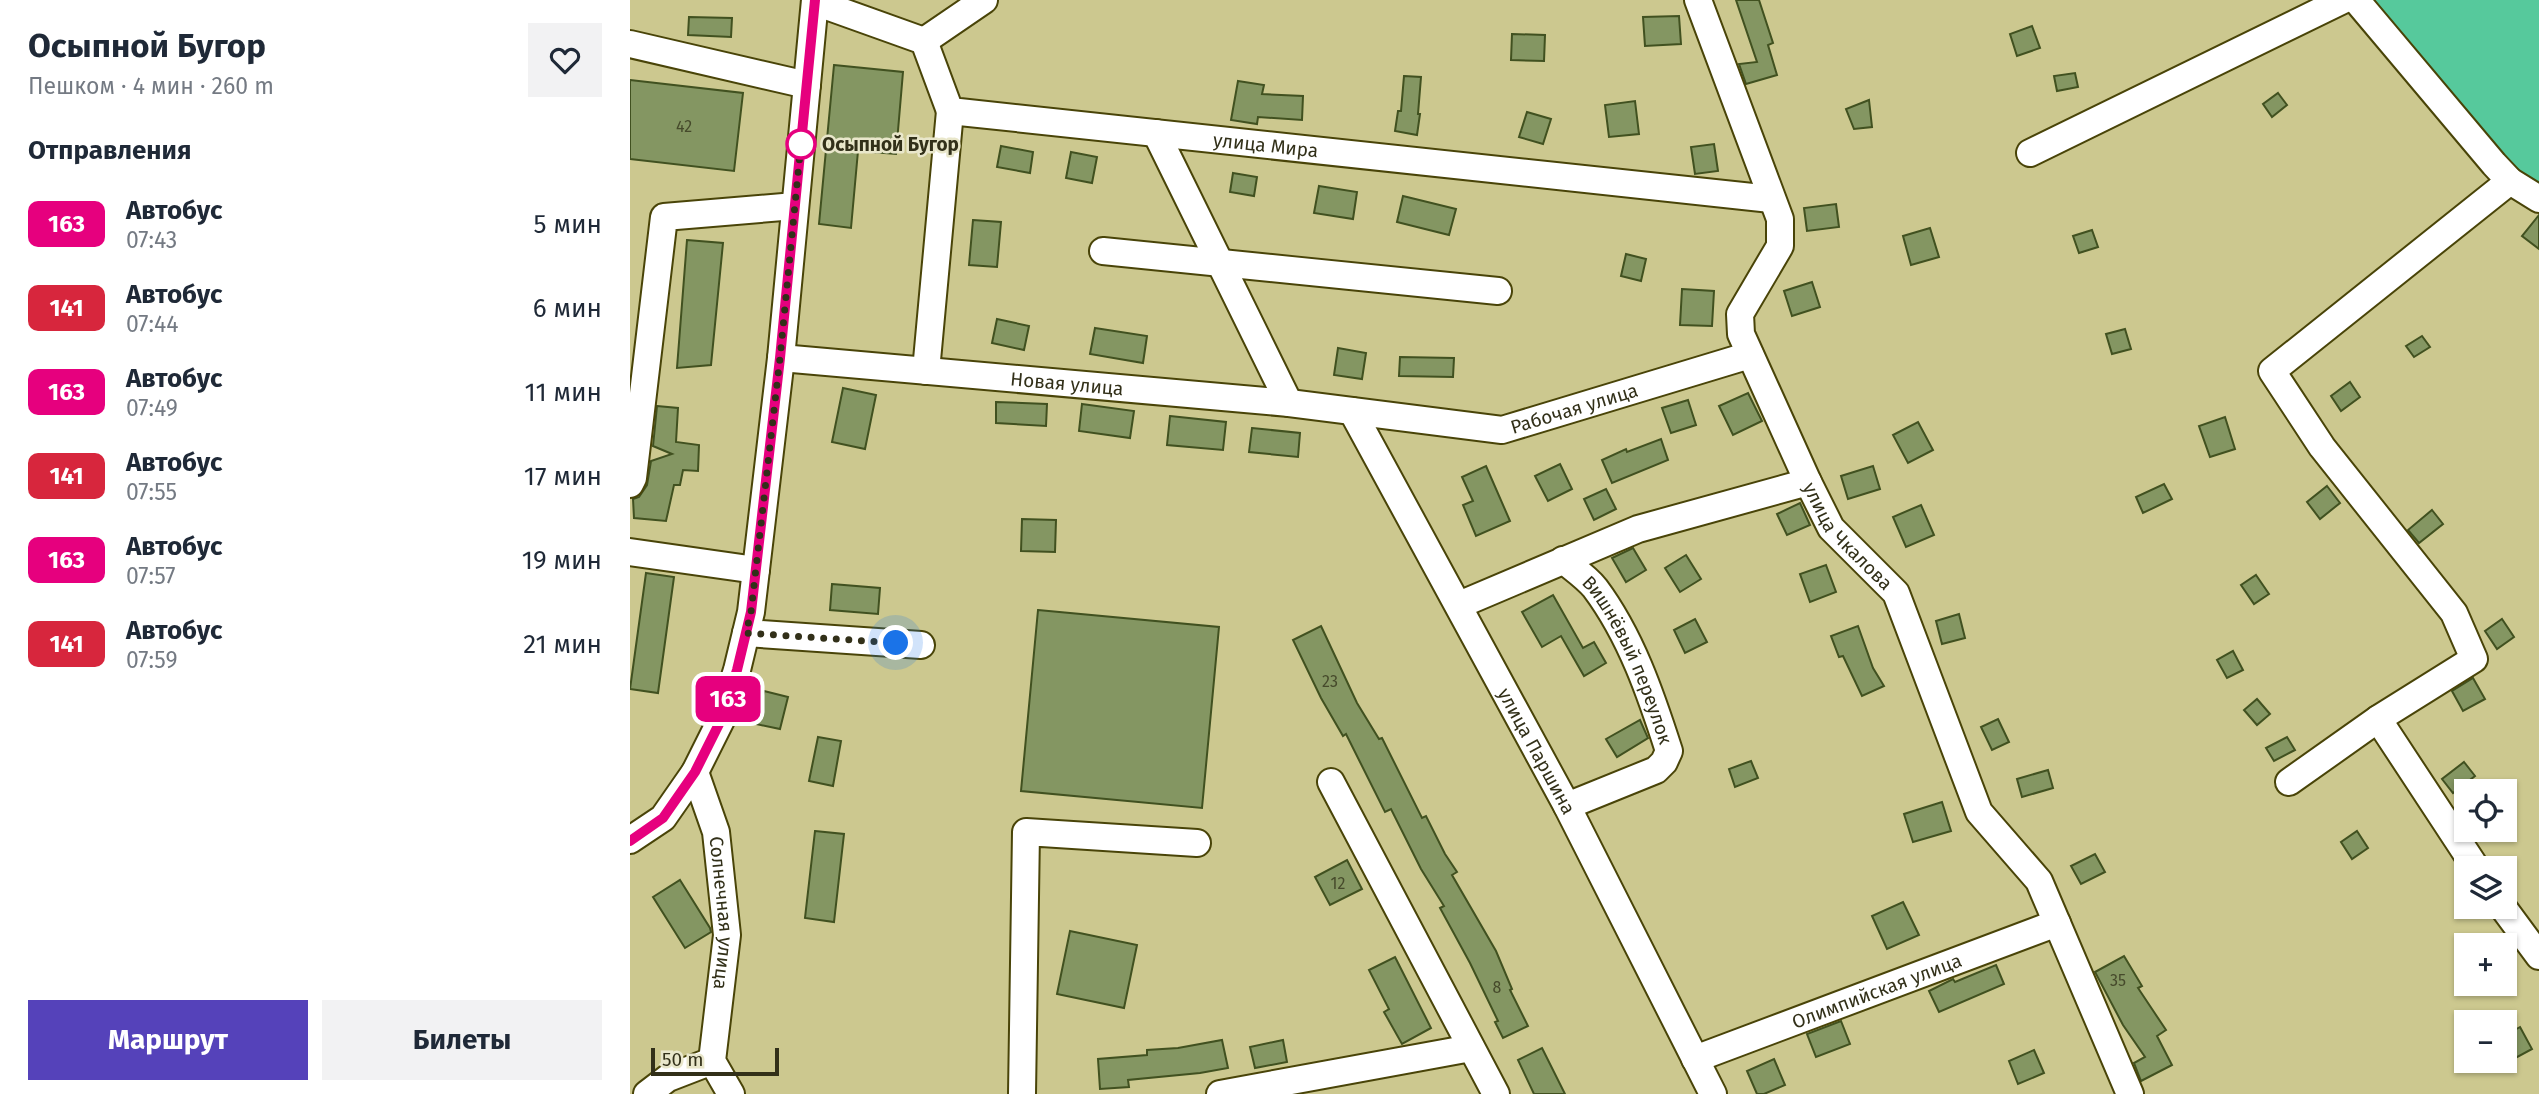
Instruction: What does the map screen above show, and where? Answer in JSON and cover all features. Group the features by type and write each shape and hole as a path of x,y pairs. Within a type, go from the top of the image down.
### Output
{"street":[{"path":"924,41 984,0"},
{"name":"улица Чкалова","path":"1698,0 1780,219 1780,246 1740,314 1741,334 1831,528 1896,593 1979,812 2039,881 2130,1094"},
{"path":"2030,153 2343,0"},
{"path":"2356,0 2510,181 2539,199"},
{"path":"630,841 663,818 695,772 722,718 746,633 756,570 780,358 815,1 924,41 950,111 926,371"},
{"path":"630,44 807,85"},
{"name":"улица Мира","path":"950,111 1771,199"},
{"path":"1156,133 1289,403"},
{"path":"2289,782 2378,719 2474,659 2454,613 2322,447 2272,371 2510,181"},
{"path":"630,484 633,478 664,217 795,206"},
{"path":"1103,251 1498,291"},
{"name":"Рабочая улица","path":"1352,411 1502,430 1751,355"},
{"name":"Новая улица","path":"780,358 1289,403 1352,411"},
{"name":"улица Паршина","path":"1352,411 1567,806 1713,1094"},
{"path":"1459,605 1638,529 1808,482"},
{"path":"630,552 756,570"},
{"name":"Вишнёвый переулок","path":"1563,559 1594,587 1627,639 1669,751 1664,762 1656,769 1567,806"},
{"path":"746,633 921,645"},
{"path":"2378,719 2468,856"},
{"name":"Солнечная улица","path":"695,772 716,832 727,935 712,1061"},
{"path":"1331,782 1496,1094"},
{"path":"1023,1094 1026,832 1197,843"},
{"path":"2512,919 2539,956"},
{"name":"Олимпийская улица","path":"1695,1059 2057,923"},
{"path":"1220,1094 1471,1048"},
{"path":"647,1094 668,1078 712,1061 731,1094"}],"green space":[{"path":"2375,0 2539,0 2539,187 2506,167"}],"building":[{"path":"1736,0 1759,0 1773,43 1768,45 1777,75 1746,84 1739,64 1757,62"},
{"path":"1679,16 1681,44 1645,46 1643,17"},
{"path":"689,17 732,18 731,37 688,35"},
{"path":"2032,26 2040,48 2017,56 2010,34"},
{"path":"1512,34 1545,35 1544,61 1511,60"},
{"path":"834,65 903,72 896,154 858,151 851,228 819,224"},
{"path":"2075,73 2078,87 2057,91 2054,76"},
{"path":"1404,76 1421,77 1417,135 1395,131 1398,111 1401,111"},
{"path":"630,80 743,93 734,171 630,159"},
{"path":"1238,81 1264,85 1262,94 1303,96 1302,120 1258,117 1257,124 1231,120"},
{"path":"2278,93 2287,105 2272,117 2263,104"},
{"path":"1869,100 1872,127 1854,129 1846,109"},
{"path":"1635,101 1639,134 1609,137 1605,105"},
{"path":"1527,112 1551,119 1543,144 1519,137"},
{"path":"1714,144 1718,171 1695,174 1691,147"},
{"path":"1001,146 1033,152 1030,173 997,167"},
{"path":"1071,152 1097,157 1092,183 1066,178"},
{"path":"1233,173 1257,177 1254,196 1230,192"},
{"path":"1319,186 1357,192 1353,219 1314,213"},
{"path":"1403,196 1456,209 1449,235 1397,222"},
{"path":"1836,204 1839,227 1807,231 1804,208"},
{"path":"2539,215 2539,249 2522,236"},
{"path":"973,220 1001,222 997,267 969,265"},
{"path":"1930,228 1939,257 1911,265 1903,236"},
{"path":"2092,230 2098,247 2079,253 2073,236"},
{"path":"687,240 723,243 711,365 677,368"},
{"path":"1626,254 1646,259 1641,281 1621,276"},
{"path":"1812,282 1820,307 1792,316 1784,291"},
{"path":"1682,289 1714,291 1712,326 1680,325"},
{"path":"997,319 1029,326 1024,350 992,343"},
{"path":"1095,328 1147,336 1143,363 1090,354"},
{"path":"2125,329 2131,349 2112,354 2106,334"},
{"path":"2422,336 2430,347 2414,357 2406,346"},
{"path":"1338,348 1366,353 1362,379 1334,375"},
{"path":"1400,357 1454,358 1453,377 1399,376"},
{"path":"2350,382 2360,397 2341,411 2331,396"},
{"path":"843,388 876,395 865,449 832,442"},
{"path":"1748,393 1762,421 1733,435 1719,406"},
{"path":"1688,400 1696,425 1671,433 1662,408"},
{"path":"996,402 1047,404 1046,426 996,423"},
{"path":"1082,404 1134,411 1130,438 1079,431"},
{"path":"657,406 678,408 676,442 699,445 698,471 683,470 680,485 674,485 666,521 634,518 633,499 639,497 647,485 651,461 672,454 653,446"},
{"path":"1170,416 1226,422 1223,450 1167,445"},
{"path":"2225,417 2235,449 2210,457 2199,426"},
{"path":"1918,422 1933,450 1908,463 1893,435"},
{"path":"1252,428 1300,433 1298,457 1249,452"},
{"path":"1661,439 1668,460 1612,483 1602,460 1626,449 1627,452"},
{"path":"1560,464 1572,489 1548,501 1535,476"},
{"path":"1486,466 1510,521 1476,536 1463,505 1473,501 1462,477"},
{"path":"1873,466 1880,489 1848,499 1841,476"},
{"path":"2164,484 2172,499 2143,513 2136,497"},
{"path":"2327,486 2340,503 2320,519 2307,502"},
{"path":"1606,489 1616,509 1594,520 1584,499"},
{"path":"1800,503 1810,525 1787,535 1777,514"},
{"path":"1921,505 1934,535 1906,547 1893,517"},
{"path":"2432,510 2443,524 2419,543 2408,530"},
{"path":"1022,519 1056,520 1055,552 1021,551"},
{"path":"1633,548 1646,570 1626,582 1612,558"},
{"path":"1686,555 1701,579 1680,592 1665,568"},
{"path":"1826,565 1836,592 1810,602 1800,574"},
{"path":"646,573 674,577 658,693 630,689"},
{"path":"2256,575 2269,594 2254,604 2241,585"},
{"path":"832,584 880,588 878,614 830,610"},
{"path":"1553,595 1583,648 1594,642 1606,663 1584,676 1561,636 1542,647 1522,612"},
{"path":"1038,610 1219,627 1202,808 1021,791"},
{"path":"1959,614 1965,638 1942,644 1936,621"},
{"path":"1695,619 1707,642 1685,653 1674,630"},
{"path":"2502,619 2514,637 2497,649 2485,631"},
{"path":"1321,626 1357,703 1379,739 1382,738 1422,818 1426,816 1457,872 1452,875 1496,951 1512,989 1510,990 1528,1026 1503,1038 1495,1022 1498,1021 1470,963 1440,908 1444,906 1421,869 1391,809 1385,812 1346,734 1343,736 1321,698 1293,640"},
{"path":"1858,626 1873,668 1884,686 1862,696 1843,656 1839,657 1831,636"},
{"path":"2233,651 2243,670 2227,678 2217,660"},
{"path":"2473,678 2485,699 2463,711 2452,691"},
{"path":"764,691 788,697 780,729 756,724"},
{"path":"2257,699 2270,714 2257,725 2244,710"},
{"path":"1998,719 2009,742 1992,750 1981,727"},
{"path":"1640,720 1648,738 1617,757 1606,739"},
{"path":"818,737 841,741 833,786 809,781"},
{"path":"2287,737 2295,750 2274,761 2266,748"},
{"path":"1751,761 1758,778 1735,787 1729,769"},
{"path":"2464,762 2475,776 2471,779 2454,779 2453,793 2442,779"},
{"path":"2048,770 2053,788 2022,797 2017,779"},
{"path":"1942,802 1951,831 1913,842 1904,814"},
{"path":"815,831 844,834 834,922 805,918"},
{"path":"2357,831 2368,848 2352,859 2341,842"},
{"path":"2095,854 2105,872 2081,884 2071,866"},
{"path":"1347,860 1362,889 1330,905 1315,877"},
{"path":"680,880 711,932 685,948 653,897"},
{"path":"1903,902 1919,935 1887,949 1872,916"},
{"path":"1070,931 1137,945 1124,1008 1057,994"},
{"path":"2124,956 2142,986 2138,988 2166,1030 2157,1036 2172,1065 2141,1081 2134,1063 2145,1057 2123,1025 2095,972"},
{"path":"1395,957 1431,1028 1402,1044 1384,1012 1389,1009 1369,970"},
{"path":"1996,965 2004,984 1939,1012 1929,991 1953,979 1955,982"},
{"path":"1841,1021 1850,1044 1816,1057 1807,1034"},
{"path":"2520,1027 2532,1049 2517,1057 2517,1029"},
{"path":"1222,1040 1228,1068 1128,1080 1129,1087 1100,1089 1098,1059 1147,1055 1147,1050 1178,1048"},
{"path":"1283,1040 1287,1062 1255,1068 1250,1047"},
{"path":"1542,1048 1565,1094 1534,1094 1518,1060"},
{"path":"2034,1050 2044,1073 2018,1084 2009,1061"},
{"path":"1774,1059 1785,1085 1764,1094 1757,1094 1747,1071"}],"bus line":[{"name":"163","path":"630,841 663,818 695,772 722,718 751,612 780,358 815,0"}],"place":[{"name":"Осыпной Бугор","path":"801,144"}],"route":[{"path":"801,144 802,133 778,384 751,612 746,633 896,643"}]}
